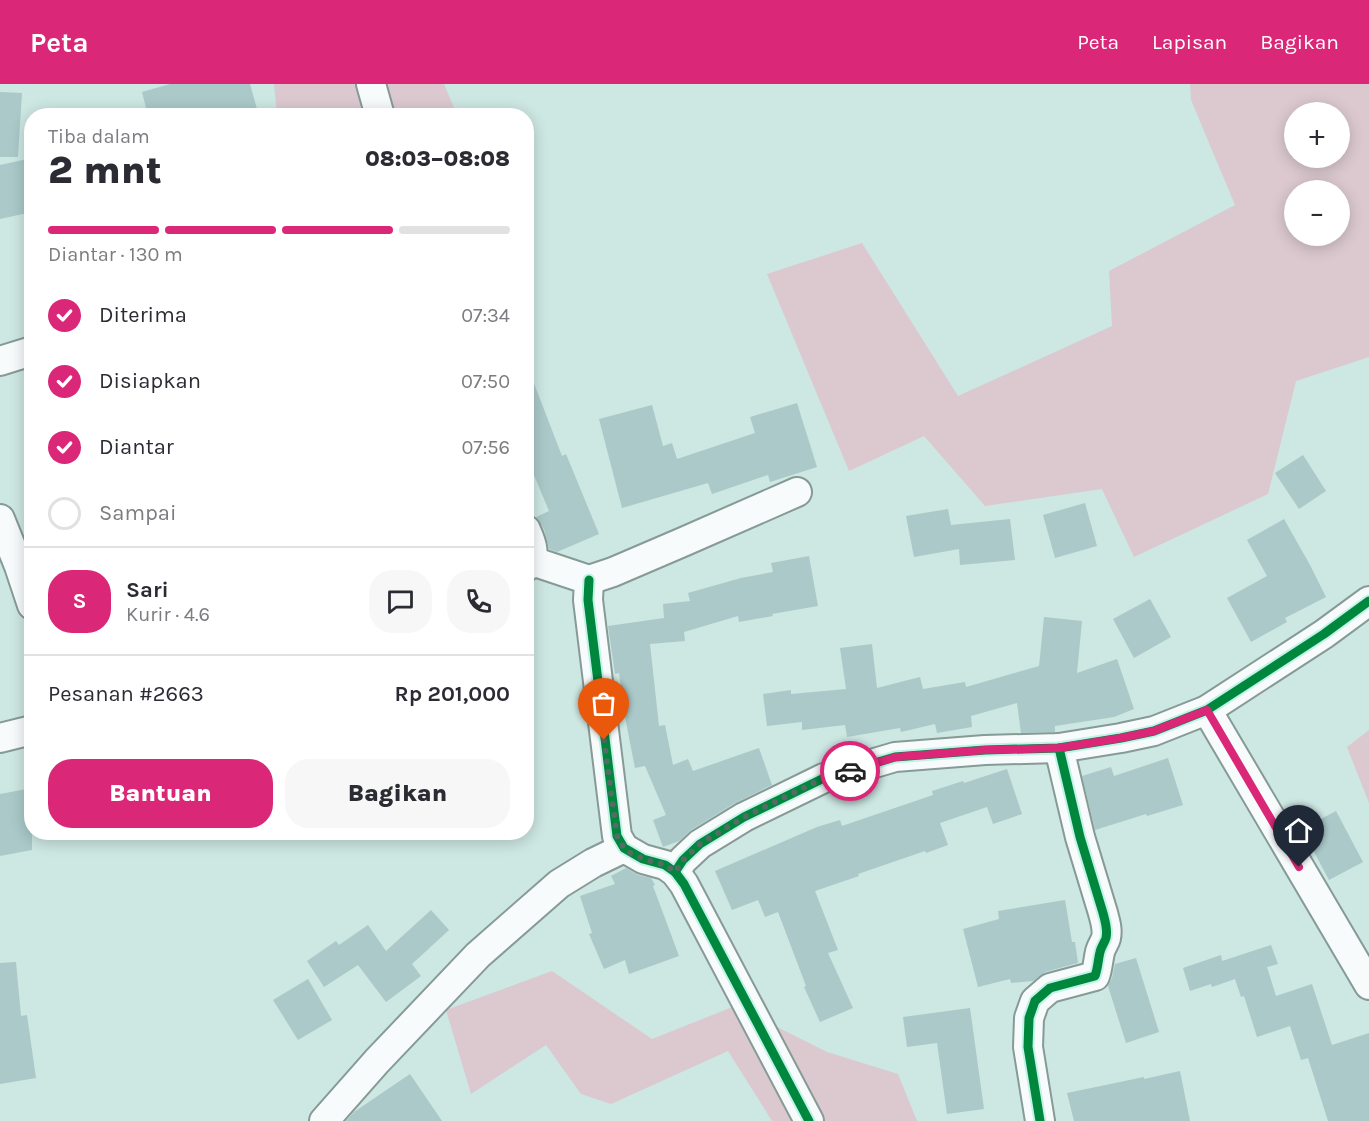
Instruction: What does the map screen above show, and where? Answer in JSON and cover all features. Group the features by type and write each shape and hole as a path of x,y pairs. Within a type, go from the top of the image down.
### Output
{"street":[{"path":"371,84 378,108"},
{"path":"0,361 24,354"},
{"path":"534,565 589,580 684,542 796,492"},
{"path":"0,519 24,581"},
{"path":"589,580 588,600 617,836 624,848 643,859 665,865 675,872 684,884 809,1121"},
{"path":"675,872 683,860 700,844 744,817 824,778 896,757 985,750 1059,748 1154,731 1207,710 1369,601"},
{"path":"1207,710 1369,985"},
{"path":"0,738 24,732"},
{"path":"1040,1121 1028,1047 1029,1018 1035,1001 1050,988 1095,976 1100,949 1106,934 1106,924 1080,837 1059,748"},
{"path":"324,1121 377,1061 478,955 559,884 593,863 624,848"}],"shaded area":[{"path":"274,84 444,84 454,108 276,108"},
{"path":"1190,84 1369,84 1369,357 1296,381 1268,494 1134,557 1102,489 985,506 924,436 849,471 767,274 862,243 958,396 1112,326 1109,271 1235,205 1191,100"},
{"path":"1369,730 1369,803 1347,747"},
{"path":"552,971 652,1039 735,1006 827,1052 898,1074 917,1121 772,1121 728,1051 611,1104 581,1094 546,1045 471,1094 446,1010"}],"building":[{"path":"170,84 250,84 257,108 146,108 142,92"},
{"path":"0,92 22,93 18,157 0,157"},
{"path":"24,160 24,214 0,219 0,165"},
{"path":"534,384 562,456 566,454 599,534 557,552 549,549 544,529 536,517 549,511 534,475"},
{"path":"797,403 817,467 770,482 768,475 712,494 708,483 622,508 599,419 652,405 663,446 672,443 677,459 755,433 750,417"},
{"path":"1303,455 1326,491 1299,509 1275,473"},
{"path":"1085,503 1097,546 1055,558 1043,515"},
{"path":"948,509 951,525 1010,519 1015,560 960,565 959,549 914,557 906,516"},
{"path":"1284,519 1326,597 1285,618 1287,622 1251,642 1227,598 1267,576 1247,540"},
{"path":"809,556 818,606 739,622 738,616 684,632 685,641 650,644 659,726 665,725 673,765 688,759 693,771 759,748 772,785 735,803 691,830 679,841 663,847 653,820 666,815 645,766 635,768 619,673 615,674 608,626 664,618 663,604 690,601 688,593 741,578 773,572 771,563"},
{"path":"1150,599 1171,637 1134,658 1113,619"},
{"path":"1044,617 1082,621 1077,673 1117,659 1134,709 1114,717 1055,726 1055,732 1021,733 1017,703 971,716 972,727 937,733 935,724 901,732 900,728 847,737 845,725 802,730 802,722 767,726 763,694 791,690 791,694 846,689 840,648 872,644 877,688 920,677 923,689 965,682 966,687 1039,666"},
{"path":"1168,758 1183,805 1095,830 1082,776 1111,767 1114,776"},
{"path":"1007,769 1022,814 993,824 987,807 940,823 948,845 858,874 859,876 815,891 838,950 828,953 853,1008 820,1022 804,987 806,986 778,912 765,917 758,900 732,910 715,871 817,827 840,820 842,826 933,795 932,791"},
{"path":"24,790 24,840 32,840 32,850 0,856 0,794"},
{"path":"1336,811 1363,862 1329,880 1302,829"},
{"path":"626,868 638,875 651,878 679,956 629,974 625,960 604,969 589,934 592,933 580,896 615,884 611,876"},
{"path":"1065,900 1078,963 1045,972 1033,981 1011,983 1010,979 978,987 963,929 999,919 998,911"},
{"path":"431,910 449,930 412,964 421,976 386,1002 358,965 324,987 307,961 336,941 339,945 368,925 386,951"},
{"path":"1271,945 1278,964 1267,967 1276,996 1312,984 1332,1045 1369,1033 1369,1121 1328,1121 1308,1058 1301,1060 1290,1026 1257,1037 1244,996 1241,997 1235,979 1212,987 1211,984 1190,991 1183,968 1221,955 1222,961"},
{"path":"1136,958 1159,1032 1126,1043 1108,986 1115,964"},
{"path":"16,962 21,1016 27,1015 36,1078 0,1084 0,963"},
{"path":"308,979 332,1020 298,1040 273,1000"},
{"path":"970,1008 984,1109 947,1114 937,1043 907,1047 903,1017"},
{"path":"1180,1071 1190,1121 1074,1121 1067,1093"},
{"path":"410,1074 442,1121 346,1121 354,1112"}],"cycle path":[{"path":"589,580 588,600 617,836 624,848 643,859 665,865 675,872 684,884 809,1121"},
{"path":"675,872 683,860 700,844 744,817 824,778 895,757 985,750 1059,748 1154,731 1207,710 1324,634 1369,601"},
{"path":"1040,1121 1028,1047 1029,1018 1035,1001 1050,988 1095,976 1107,935 1105,919 1080,837 1059,748"}],"way so far":[{"path":"604,740 617,836 630,853 665,865 675,872 683,860 700,844 744,817 824,778 850,771"}],"route":[{"path":"850,771 896,757 985,750 1059,748 1121,738 1154,731 1207,710 1299,867"}]}
